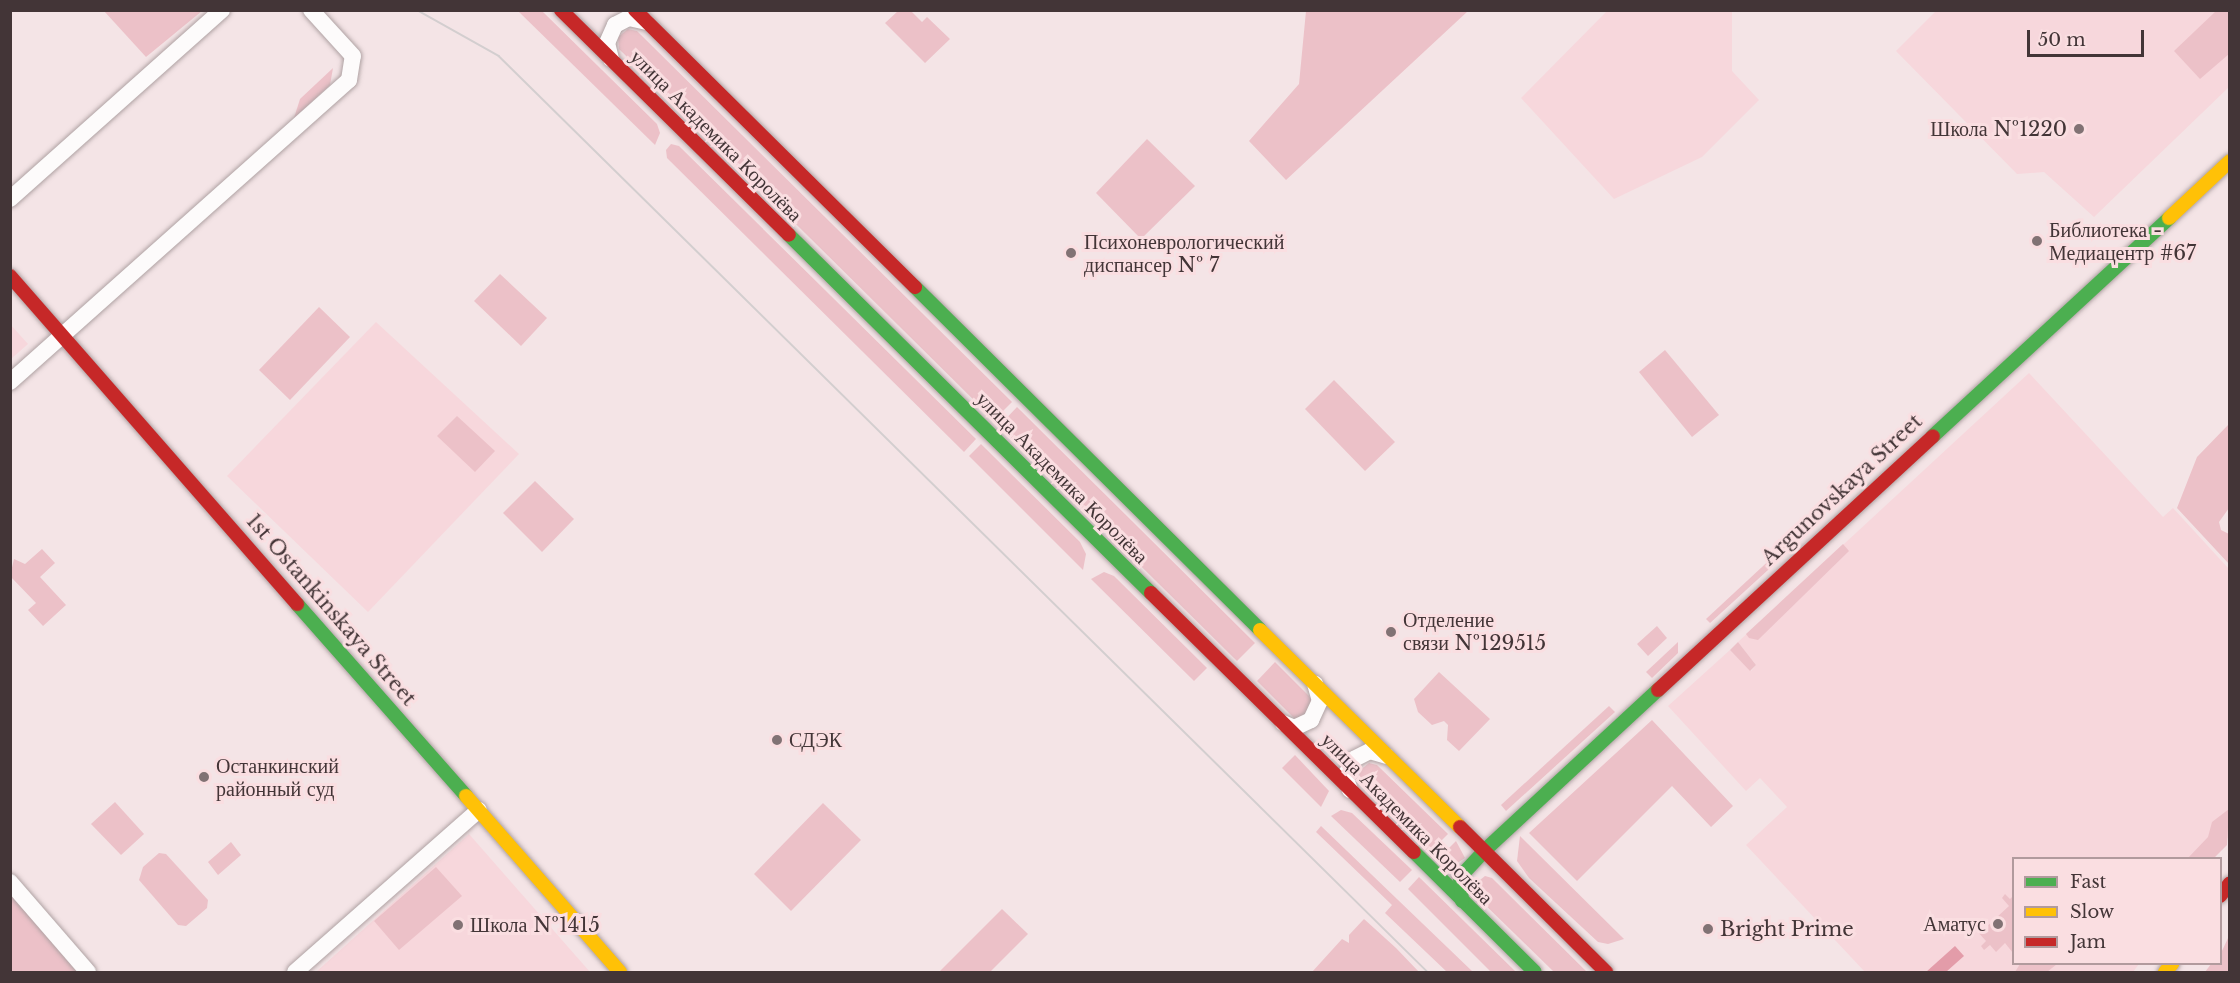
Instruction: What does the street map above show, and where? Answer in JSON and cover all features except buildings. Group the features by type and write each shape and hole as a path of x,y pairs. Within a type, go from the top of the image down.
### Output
{"main road":[{"name":"улица Академика Королёва","path":"561,10 1532,971"},
{"name":"улица Академика Королёва","path":"640,16 1606,972"},
{"name":"Argunovskaya Street","path":"1462,901 1460,877 1484,851 2229,161"},
{"name":"1st Ostankinskaya Street","path":"10,276 620,972"}],"street":[{"path":"10,199 222,10"},
{"path":"10,382 65,337 349,80 353,56 310,10"},
{"path":"612,60 606,43 615,26 629,18 640,16"},
{"path":"1280,721 1294,728 1311,720 1320,701 1315,684"},
{"path":"1354,795 1345,784 1345,776 1354,759 1370,751 1387,756"},
{"path":"295,972 479,810"},
{"path":"10,882 88,972"}],"shaded area":[{"path":"1732,10 1732,71 1759,100 1702,157 1614,199 1521,98 1607,11"},
{"path":"104,11 202,11 146,57"},
{"path":"518,11 542,11 657,124 660,133 655,145"},
{"path":"898,11 911,11 922,22 927,17 950,39 925,63 885,23"},
{"path":"1306,11 1468,11 1286,180 1249,141 1299,84"},
{"name":"Школа №1220","path":"1936,11 2229,11 2229,87 2094,217 2044,172 2017,174 1896,51"},
{"path":"2216,11 2229,11 2229,54 2200,79 2174,51"},
{"path":"628,29 637,31 1012,402 994,420 619,49 618,37"},
{"path":"333,68 330,85 294,118 300,99"},
{"path":"1147,139 1195,186 1141,239 1096,193"},
{"path":"671,144 679,146 976,439 964,452 667,158 666,150"},
{"path":"500,274 547,318 521,346 474,301"},
{"path":"319,307 350,337 290,400 259,370"},
{"path":"376,322 519,454 368,612 227,476"},
{"path":"10,324 28,344 11,359 10,359"},
{"path":"1665,350 1719,415 1692,437 1639,372"},
{"path":"2029,373 2163,517 2173,508 2229,569 2229,836 2215,857 2012,857 2012,965 2138,965 2133,972 1865,972 1746,845 1787,807 1760,778 1746,791 1668,706 1730,650 1751,671 1756,665 1738,642"},
{"path":"1334,380 1395,442 1365,471 1305,409"},
{"path":"1017,407 1255,643 1237,661 999,426"},
{"path":"457,416 495,451 475,472 437,436"},
{"path":"2229,424 2229,508 2219,522 2221,530 2229,534 2229,564 2177,508 2197,457"},
{"path":"981,444 1080,542 1086,554 1083,570 969,456"},
{"path":"535,481 574,519 542,552 503,513"},
{"path":"1791,540 1792,548 1710,623 1706,619"},
{"path":"1843,544 1849,551 1758,640 1749,638 1746,634"},
{"path":"42,549 55,563 40,577 66,605 43,626 28,610 36,603 10,576 14,559 25,564"},
{"path":"1104,572 1114,576 1207,668 1194,681 1091,579"},
{"path":"1657,626 1667,638 1648,656 1637,644"},
{"path":"1678,642 1678,653 1652,678 1646,672"},
{"path":"1738,642 1756,665 1750,671 1730,650"},
{"path":"1275,662 1313,700 1302,721 1294,718 1257,681"},
{"path":"1439,672 1490,719 1459,751 1447,740 1448,725 1444,721 1432,725 1418,712 1414,699"},
{"path":"1609,706 1615,712 1506,811 1501,805"},
{"path":"1652,720 1733,806 1711,827 1672,786 1577,881 1529,833"},
{"path":"1295,755 1329,791 1321,807 1282,768"},
{"path":"1369,763 1377,765 1448,834 1429,853 1360,783 1359,771"},
{"path":"115,802 144,834 121,855 91,824"},
{"path":"823,803 861,840 791,911 754,874"},
{"path":"2229,809 2227,845 2215,857 2189,857 2208,837 2212,822"},
{"path":"1341,810 1352,813 1412,870 1400,882 1331,816"},
{"path":"1321,826 1473,972 1447,972 1385,913 1392,905 1316,832"},
{"name":"Школа №1415","path":"469,834 590,972 316,972"},
{"path":"1520,836 1624,939 1608,944 1598,942 1529,878 1517,861"},
{"path":"1456,841 1465,858 1448,869 1437,860"},
{"path":"231,842 241,855 218,875 208,862"},
{"path":"159,853 166,854 208,900 207,908 186,926 178,925 139,880 143,867"},
{"path":"436,867 462,896 399,950 374,921"},
{"path":"1485,876 1492,878 1587,972 1554,972 1476,896 1475,884"},
{"path":"1419,877 1516,972 1491,972 1408,889"},
{"path":"11,894 77,972 11,972"},
{"name":"Аматус","path":"2005,894 2010,899 2012,897 2012,952 2005,943 1996,952 1990,945 1984,950 1981,946 1986,941 1976,930 1983,930 2009,906 2002,898"},
{"path":"1002,909 1028,934 990,972 939,972"},
{"path":"1364,919 1419,972 1312,972 1342,939 1349,943 1349,935"},
{"path":"2229,936 2229,972 2205,972 2210,965 2222,965 2222,951"},
{"path":"1955,946 1964,956 1946,972 1926,972"},
{"name":"Аматус","path":"2019,965 2056,965 2047,972 2015,972"}],"tram line":[{"path":"417,10 499,56 1428,972"}],"traffic: fast":[{"path":"1933,436 2169,218"},
{"path":"789,235 1151,593"},
{"path":"915,287 1260,630"},
{"path":"297,604 466,796"},
{"path":"1462,901 1460,877 1484,851 1658,690"},
{"path":"1414,852 1535,972"}],"traffic: slow":[{"path":"2169,218 2230,161"},
{"path":"1260,630 1460,827"},
{"path":"466,796 620,972"},
{"path":"2165,972 2171,965"}],"traffic: jam":[{"path":"561,10 789,235"},
{"path":"635,10 915,287"},
{"path":"10,276 297,604"},
{"path":"1658,690 1933,436"},
{"path":"1151,593 1414,852"},
{"path":"1460,827 1606,972"},
{"path":"2222,893 2230,883"}],"place":[{"name":"Школа №1220","path":"2079,129"},
{"name":"Библиотека - Медиацентр #67","path":"2037,241"},
{"name":"Психоневрологический диспансер № 7","path":"1071,253"},
{"name":"Отделение связи №129515","path":"1391,632"},
{"name":"СДЭК","path":"777,740"},
{"name":"Останкинский районный суд","path":"204,777"},
{"name":"Аматус","path":"1998,924"},
{"name":"Школа №1415","path":"458,925"},
{"name":"Bright Prime","path":"1708,929"}]}
